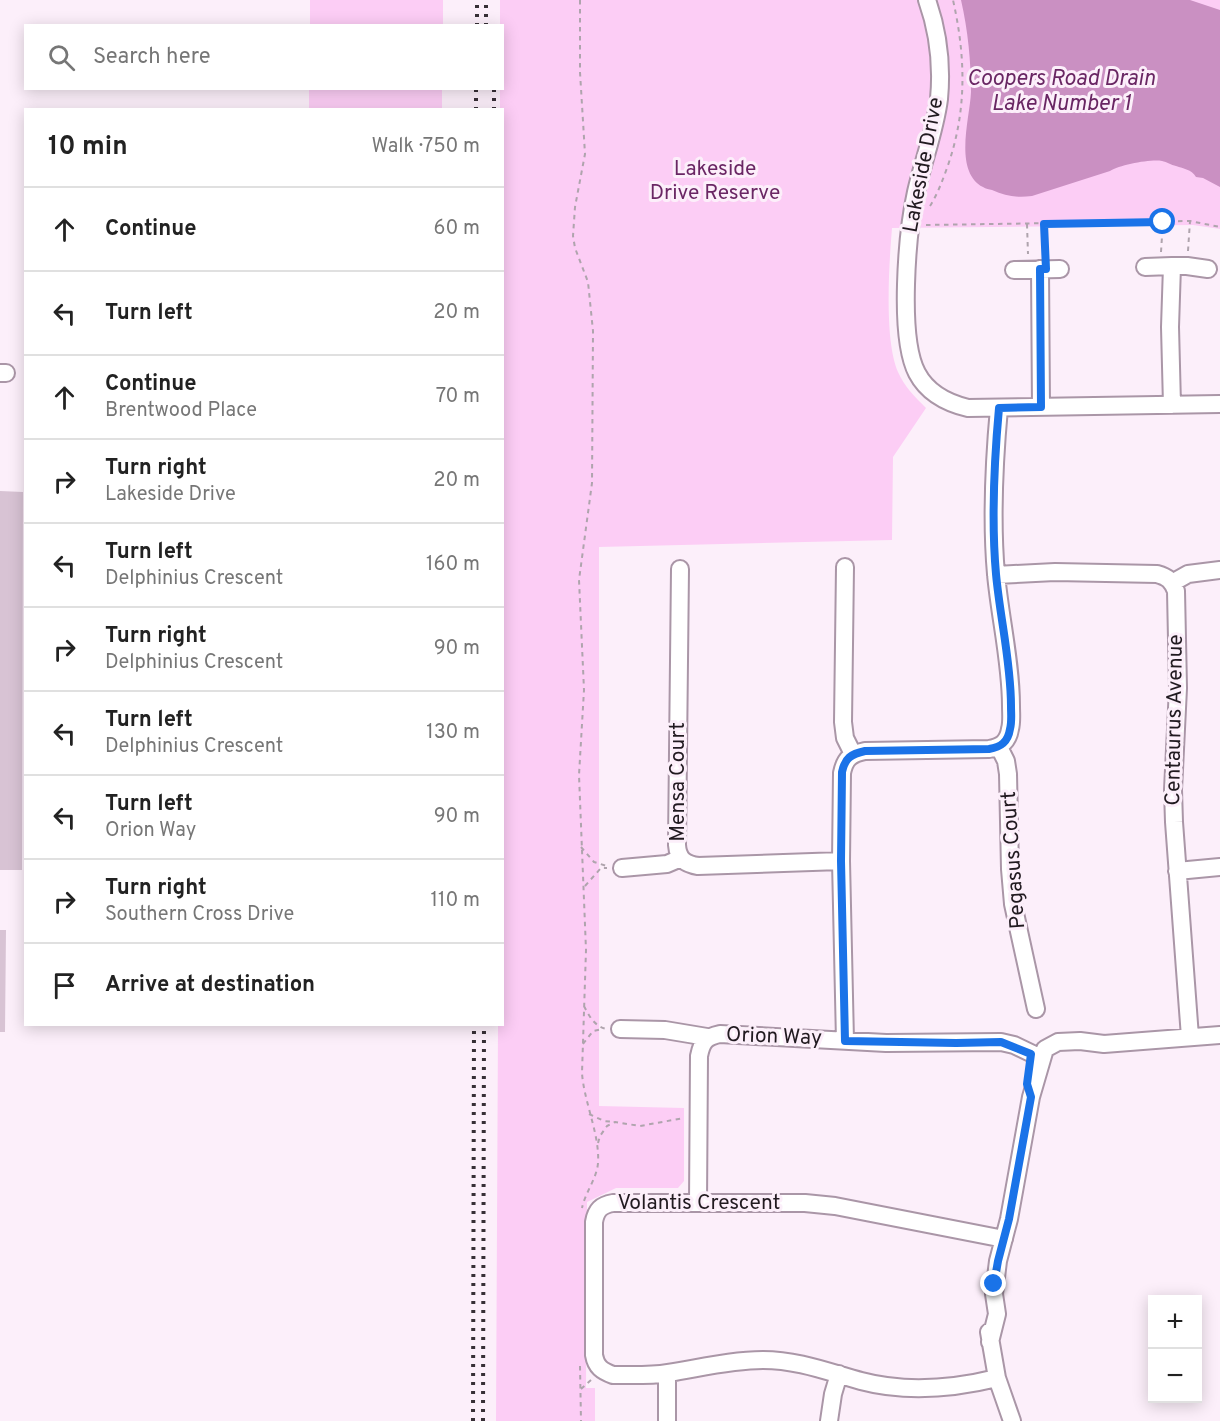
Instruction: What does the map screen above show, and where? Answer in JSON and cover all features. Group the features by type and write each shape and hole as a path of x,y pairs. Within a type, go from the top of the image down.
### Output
{"street":[{"name":"Lakeside Drive","path":"927,0 934,21 939,97 934,128 916,192 910,230 907,278 908,344 918,375 940,397 953,405 968,408 1220,404"},
{"path":"1172,405 1166,266 1208,269"},
{"path":"1038,270 1041,407"},
{"path":"845,1041 841,861 842,772 845,761 853,754 865,751 989,749 999,747 1008,739 1011,728 1011,690 996,575 993,526 999,408"},
{"path":"845,567 843,722 845,738 853,754"},
{"name":"Mensa Court","path":"680,569 677,845 681,858 688,864 698,866 841,861"},
{"path":"996,575 1055,572 1157,574 1166,576 1172,583 1188,574 1220,570"},
{"name":"Centaurus Avenue","path":"1172,583 1176,591 1178,655 1173,790 1190,1037"},
{"name":"Pegasus Court","path":"999,747 1008,774 1010,869 1019,935 1036,1009"},
{"path":"622,868 657,866 681,858"},
{"path":"1177,871 1220,867"},
{"path":"620,1029 674,1031 707,1037"},
{"name":"Orion Way","path":"698,1203 699,1056 701,1045 707,1037 720,1034 845,1041 1001,1042 1036,1056"},
{"path":"1012,1421 997,1378 990,1342 997,1314 994,1294 998,1261 1031,1097 1036,1084 1036,1056 1051,1044 1080,1041 1104,1044 1220,1035"},
{"name":"Volantis Crescent","path":"997,1378 942,1389 896,1388 796,1363 764,1360 738,1361 667,1373 613,1375 600,1369 595,1362 594,1233 596,1213 604,1205 613,1203 805,1203 835,1206 1004,1239"},
{"path":"667,1373 667,1421"},
{"path":"829,1421 839,1374"}],"path":[{"path":"580,0 580,72 585,154 574,207 573,236 575,248 588,282 593,331 592,483 579,580 584,690 579,775 586,950 583,1004 583,1088 597,1146 598,1165 583,1205 582,1216"},
{"path":"1166,266 1190,221"},
{"path":"925,225 1190,221 1220,227"},
{"path":"1163,222 1166,266"},
{"path":"1027,224 1038,270"},
{"path":"1038,270 1044,224"},
{"path":"581,847 594,861 613,869 601,868 584,886"},
{"path":"583,1004 590,1018 603,1029"},
{"path":"583,1045 593,1031 620,1029"},
{"path":"589,1114 604,1121 640,1126 698,1115"},
{"path":"597,1146 607,1126 615,1122"},
{"path":"580,1366 581,1421"}],"green space":[{"path":"310,0 443,0 443,24 310,24"},
{"name":"Lakeside Drive Reserve","path":"500,0 1220,0 1220,229 1193,225 892,228 889,322 894,358 903,382 926,408 893,457 892,540 599,547 599,1106 684,1108 684,1181 678,1188 616,1188 587,1202 586,1388 595,1388 595,1421 496,1421 498,1026 504,1026 504,108 500,108 500,90 504,90 504,24 500,24"},
{"path":"309,90 442,90 442,108 309,108"}],"water":[{"name":"Coopers Road Drain Lake Number 1","path":"961,0 1190,0 1220,10 1220,187 1196,177 1192,172 1164,161 1157,161 1121,167 1032,196 1011,196 983,187 968,169 966,157 965,143 971,80 970,57"}],"building":[{"path":"0,491 23,492 22,870 0,870"},
{"path":"0,930 6,930 5,1032 0,1032"}],"railway":[{"path":"477,0 477,24"},
{"path":"486,0 486,24"},
{"path":"476,90 476,108"},
{"path":"494,90 494,108"},
{"path":"473,1421 474,1026"},
{"path":"483,1421 484,1026"}],"route":[{"path":"994,1284 1009,1219 1031,1097 1027,1084 1031,1054 1014,1045 1001,1042 845,1041 841,861 842,772 845,761 853,754 865,751 989,749 999,747 1008,739 1011,728 1011,690 996,575 993,526 994,467 999,408 1041,407 1040,269 1046,269 1044,224 1163,222"}]}
